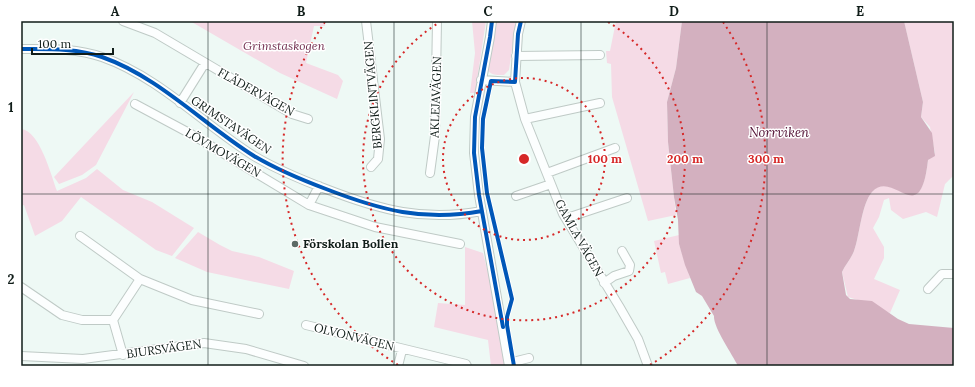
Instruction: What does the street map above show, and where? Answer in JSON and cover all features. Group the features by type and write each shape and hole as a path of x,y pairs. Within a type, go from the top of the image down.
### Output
{"street":[{"name":"FLÄDERVÄGEN","path":"122,21 155,33 292,114 308,119"},
{"name":"BERGKLINTVÄGEN","path":"366,21 380,139 378,158 372,167"},
{"name":"AKLEJAVÄGEN","path":"430,173 435,136 437,21"},
{"path":"492,21 481,80 474,136 476,174 509,365 529,358"},
{"name":"GAMLA VÄGEN","path":"521,21 516,56 515,82 525,119 548,173 563,214 567,218 581,246 638,339 648,366"},
{"name":"GRIMSTAVÄGEN","path":"21,49 75,51 101,57 132,70 255,156 319,186 362,203 394,212 423,215 482,211"},
{"path":"516,56 600,55"},
{"name":"FLÄDERVÄGEN","path":"180,103 204,63"},
{"path":"481,80 515,82"},
{"path":"525,119 600,103"},
{"name":"LÖVMOVÄGEN","path":"135,104 191,134 309,205 375,227 460,244"},
{"path":"548,173 615,148"},
{"path":"516,196 551,184"},
{"path":"309,205 319,186"},
{"path":"567,218 627,198"},
{"path":"80,236 140,279 192,300 259,314"},
{"path":"604,283 614,276 629,271 630,265 622,251"},
{"path":"928,289 942,274 954,274"},
{"path":"123,354 113,320 140,279"},
{"path":"21,288 62,315 82,320 113,320"},
{"name":"OLVONVÄGEN","path":"306,325 402,350 466,364 467,366"},
{"name":"BJURSVÄGEN","path":"21,356 83,363 123,354 180,345 204,343 246,349 304,366"},
{"name":"OLVONVÄGEN","path":"398,366 402,350"}],"green space":[{"name":"Grimstaskogen","path":"190,21 325,21 325,26 314,26 306,63 338,75 343,81 337,99 280,73"},
{"path":"472,21 486,21 475,93 470,93 475,53"},
{"path":"495,21 516,21 509,70 504,75 492,74 487,69"},
{"path":"616,21 682,21 676,68 667,102 668,142 676,215 648,221 612,97 611,64 607,63 606,51 610,51"},
{"path":"904,21 954,21 954,175 945,184 937,217 926,212 903,219 891,210 889,198 884,200 879,217 873,228 884,247 884,258 874,279 900,290 890,313 848,297 842,272 854,251 865,204 872,192 880,186 888,186 912,195 919,191 924,181 928,160 935,153 930,127 921,117 923,102"},
{"path":"134,92 96,165 82,175 59,184 54,177"},
{"path":"21,129 34,137 39,145 57,191 86,178 97,169 123,190 152,202 194,228 172,256 156,250 81,197 62,221 35,236 24,205 21,206"},
{"path":"198,232 232,251 259,257 294,271 289,289 207,272 175,258"},
{"path":"679,235 679,244 690,278 668,284 665,272 661,273 654,241"},
{"path":"465,247 483,253 497,308 506,366 491,366 488,340 434,327 438,303 465,305"}],"water":[{"name":"Norrviken","path":"682,21 904,21 923,102 921,117 932,133 935,156 928,160 924,181 919,192 913,195 905,194 889,187 880,187 872,192 865,204 854,251 842,272 846,295 850,299 872,301 898,319 909,324 954,328 954,366 738,366 716,327 714,316 702,296 696,292 685,265 679,244 678,220 668,142 667,102 676,68"}],"cycle path":[{"path":"492,21 475,117 474,153 479,195 503,327"},
{"path":"514,366 507,325 507,317 512,299 487,193 482,148 483,119 491,81 515,82 518,34 521,21"},
{"path":"21,49 83,52 102,57 123,66 143,76 162,89 254,156 289,174 317,186 365,203 402,212 421,214 441,215 482,211"}],"place":[{"name":"Förskolan Bollen","path":"295,244"}]}
